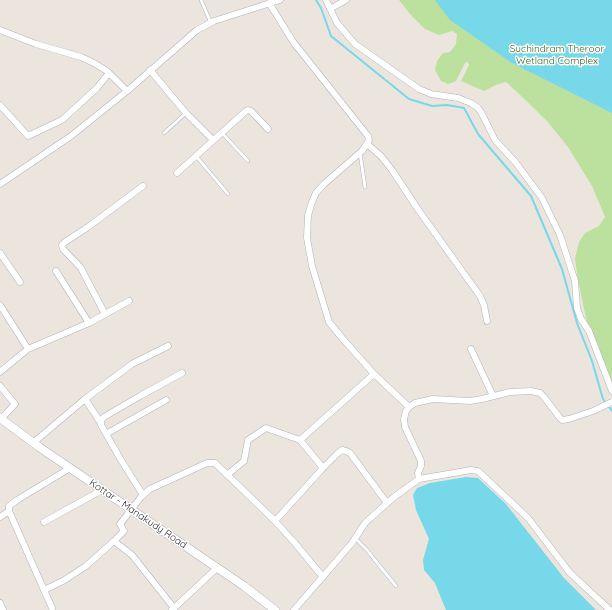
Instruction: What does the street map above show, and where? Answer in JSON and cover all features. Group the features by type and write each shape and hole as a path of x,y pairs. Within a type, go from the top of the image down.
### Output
{"main road":[{"name":"Kottar - Manakudy Road","path":"1,418 70,468 244,586 275,610"}],"street":[{"path":"0,184 71,136 127,91 197,30 214,21 280,0"},
{"path":"326,0 336,23 355,44 419,89 431,94 458,98 471,103 482,112 495,140 516,163 542,198 560,235 575,281 577,308 581,319 589,331 612,391"},
{"path":"330,9 346,0"},
{"path":"269,3 294,43 368,136 369,140 360,153 316,192 308,215 308,238 312,266 329,322 374,374 409,407"},
{"path":"0,30 36,44 81,57 94,63 109,73 127,91"},
{"path":"150,70 186,113 213,140"},
{"path":"0,105 28,136 62,120 97,88 109,73"},
{"path":"177,173 248,110 251,111 268,129"},
{"path":"367,144 381,156 392,170 480,296 484,305 486,321"},
{"path":"104,314 81,268 62,247 65,242 88,227 143,186"},
{"path":"0,253 20,282"},
{"path":"56,271 89,323"},
{"path":"0,371 28,349 89,323 129,301"},
{"path":"0,305 28,349"},
{"path":"33,442 85,399 132,364 168,346"},
{"path":"471,349 492,396"},
{"path":"101,423 104,417 182,373"},
{"path":"300,440 374,374"},
{"path":"0,386 15,404 1,418"},
{"path":"419,479 418,473 421,466 421,461 405,427 404,419 406,411 415,403 433,399 470,401 510,392 531,391 540,393 562,420 593,412 609,404"},
{"path":"85,399 101,423 121,460 144,495"},
{"path":"106,434 166,400"},
{"path":"227,475 244,461 248,440 266,428 300,440 323,468"},
{"path":"275,520 323,468 342,450 350,453 387,503"},
{"path":"44,590 63,581 86,566 114,541 124,531 120,524 150,489 207,463 215,463 275,520 323,577"},
{"path":"0,517 8,511 9,506 17,500 70,468"},
{"path":"294,610 355,538 365,523 387,503 419,479 471,470 478,471 528,518 554,550 570,573 610,610"},
{"path":"44,522 102,490"},
{"path":"8,511 52,608"},
{"path":"114,541 132,555 173,609 217,568"},
{"path":"0,603 3,610"}],"lane":[{"path":"201,0 211,23"},
{"path":"164,133 186,113"},
{"path":"222,133 248,161"},
{"path":"360,153 365,187"},
{"path":"196,156 228,194"},
{"path":"355,538 367,550 396,586"}],"green space":[{"name":"Suchindram Theroor Wetland Complex","path":"399,0 612,0 612,386 589,332 575,259 579,242 585,233 599,226 605,217 592,186 568,147 547,121 506,82 484,91 461,81 469,65 468,62 465,63 456,81 448,84 441,81 435,70 437,61 443,53 450,52 456,44 457,34 452,31 439,35 425,29"}],"water":[{"path":"435,0 612,0 612,113 512,63 450,20"},
{"path":"466,477 478,478 506,504 564,578 596,610 446,610 435,583 424,570 423,560 429,539 416,510 413,495 417,488 430,483"}],"waterway":[{"path":"316,0 321,8 331,36 409,99 432,106 447,105 464,108 478,134 531,196 562,269 577,323 592,361 603,399 612,411"}]}
